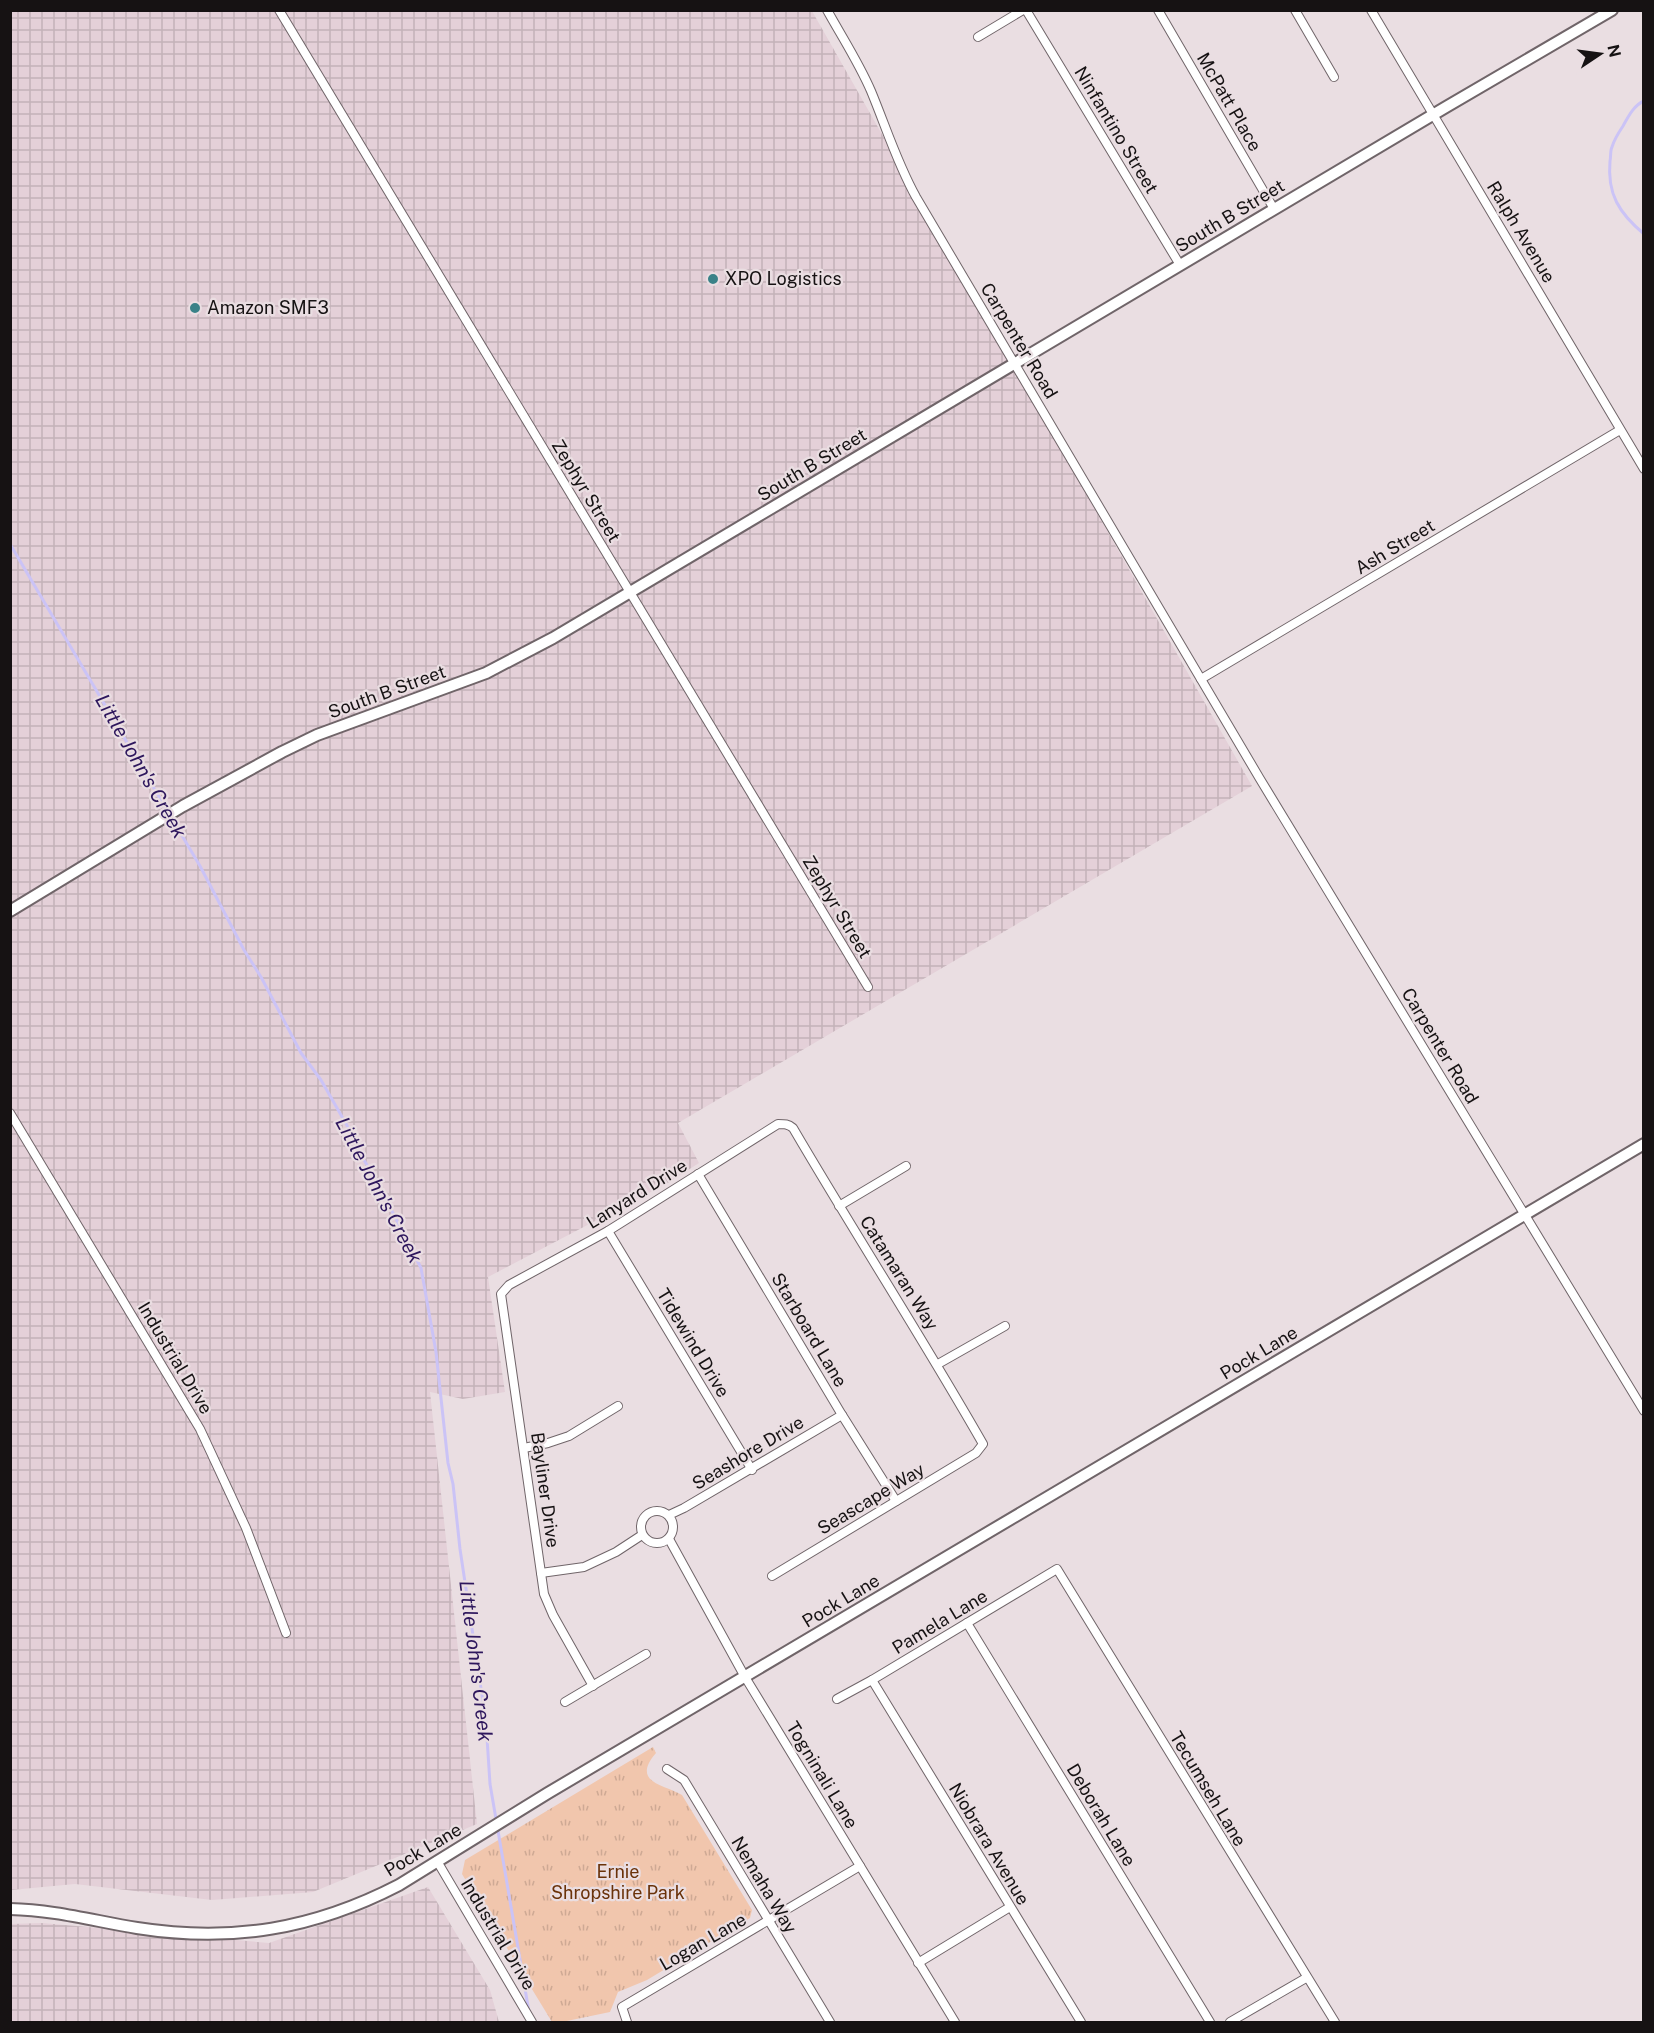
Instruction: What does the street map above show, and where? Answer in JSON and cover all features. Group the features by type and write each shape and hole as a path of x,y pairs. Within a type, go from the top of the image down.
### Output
{"street":[{"name":"Zephyr Street","path":"279,10 868,987"},
{"name":"Carpenter Road","path":"827,10 871,91 896,157 908,181 1211,696 1644,1411"},
{"path":"978,37 1025,10"},
{"name":"Ninfantino Street","path":"1025,10 1180,265"},
{"name":"McPatt Place","path":"1158,10 1274,209"},
{"path":"1295,10 1334,77"},
{"name":"Ralph Avenue","path":"1371,10 1644,469"},
{"name":"South B Street","path":"10,911 183,806 282,752 317,735 477,676 512,660 1612,10"},
{"name":"Ash Street","path":"1201,679 1620,430"},
{"name":"Industrial Drive","path":"10,1113 200,1429 246,1528 286,1633"},
{"name":"Lanyard Drive","path":"504,1289 608,1231 778,1124 784,1124"},
{"name":"Catamaran Way","path":"784,1124 793,1128 938,1364 983,1444"},
{"name":"Pock Lane","path":"10,1909 53,1912 135,1928 215,1934 252,1932 301,1924 356,1906 399,1885 510,1816 1644,1144"},
{"path":"839,1206 906,1166"},
{"name":"Starboard Lane","path":"698,1174 896,1501"},
{"name":"Tidewind Drive","path":"608,1231 752,1470"},
{"name":"Bayliner Drive","path":"504,1289 501,1299 544,1594 593,1686"},
{"path":"938,1364 1005,1326"},
{"path":"524,1448 569,1436 618,1406"},
{"name":"Seashore Drive","path":"642,1535 641,1521 651,1511 660,1510 669,1515 684,1508 842,1415"},
{"name":"Seascape Way","path":"772,1576 976,1453 983,1444"},
{"path":"541,1573 584,1567 616,1552 642,1535 651,1543 663,1543 669,1539 673,1531 669,1515"},
{"name":"Togninali Lane","path":"669,1539 745,1677 955,2022"},
{"name":"Pamela Lane","path":"837,1699 1057,1569"},
{"name":"Tecumseh Lane","path":"1057,1569 1335,2022"},
{"name":"Deborah Lane","path":"967,1623 1210,2022"},
{"path":"565,1702 646,1654"},
{"name":"Niobrara Avenue","path":"872,1680 1081,2022"},
{"name":"Nemaha Way","path":"667,1769 684,1780 830,2022"},
{"name":"Industrial Drive","path":"437,1861 532,2022"},
{"name":"Logan Lane","path":"627,2022 622,2007 860,1866"},
{"path":"918,1963 1010,1907"},
{"path":"1230,2022 1306,1978"}],"shaded area":[{"path":"11,11 812,11 1252,786 678,1123 699,1163 668,1183 488,1277 505,1392 463,1399 430,1392 477,1824 313,1892 212,1900 75,1884 11,1890"},
{"path":"428,1887 490,1990 499,2022 11,2022 10,1924 42,1923 269,1943"}],"green space":[{"name":"Ernie Shropshire Park","path":"653,1747 656,1753 649,1763 647,1771 649,1777 653,1782 682,1795 752,1910 750,1918 647,1980 618,1992 610,2012 552,2022 462,1874 465,1860"}],"waterway":[{"path":"1644,101 1637,105 1615,139 1611,150 1610,173 1616,202 1644,234"},
{"name":"Little John's Creek","path":"10,544 168,812"},
{"name":"Little John's Creek","path":"171,817 301,1053 321,1080 357,1143 359,1152 375,1178 421,1268 436,1352 448,1463 453,1484 460,1549 486,1722 490,1784 529,2012"}],"place":[{"name":"XPO Logistics","path":"713,279"},
{"name":"Amazon SMF3","path":"195,308"}]}
